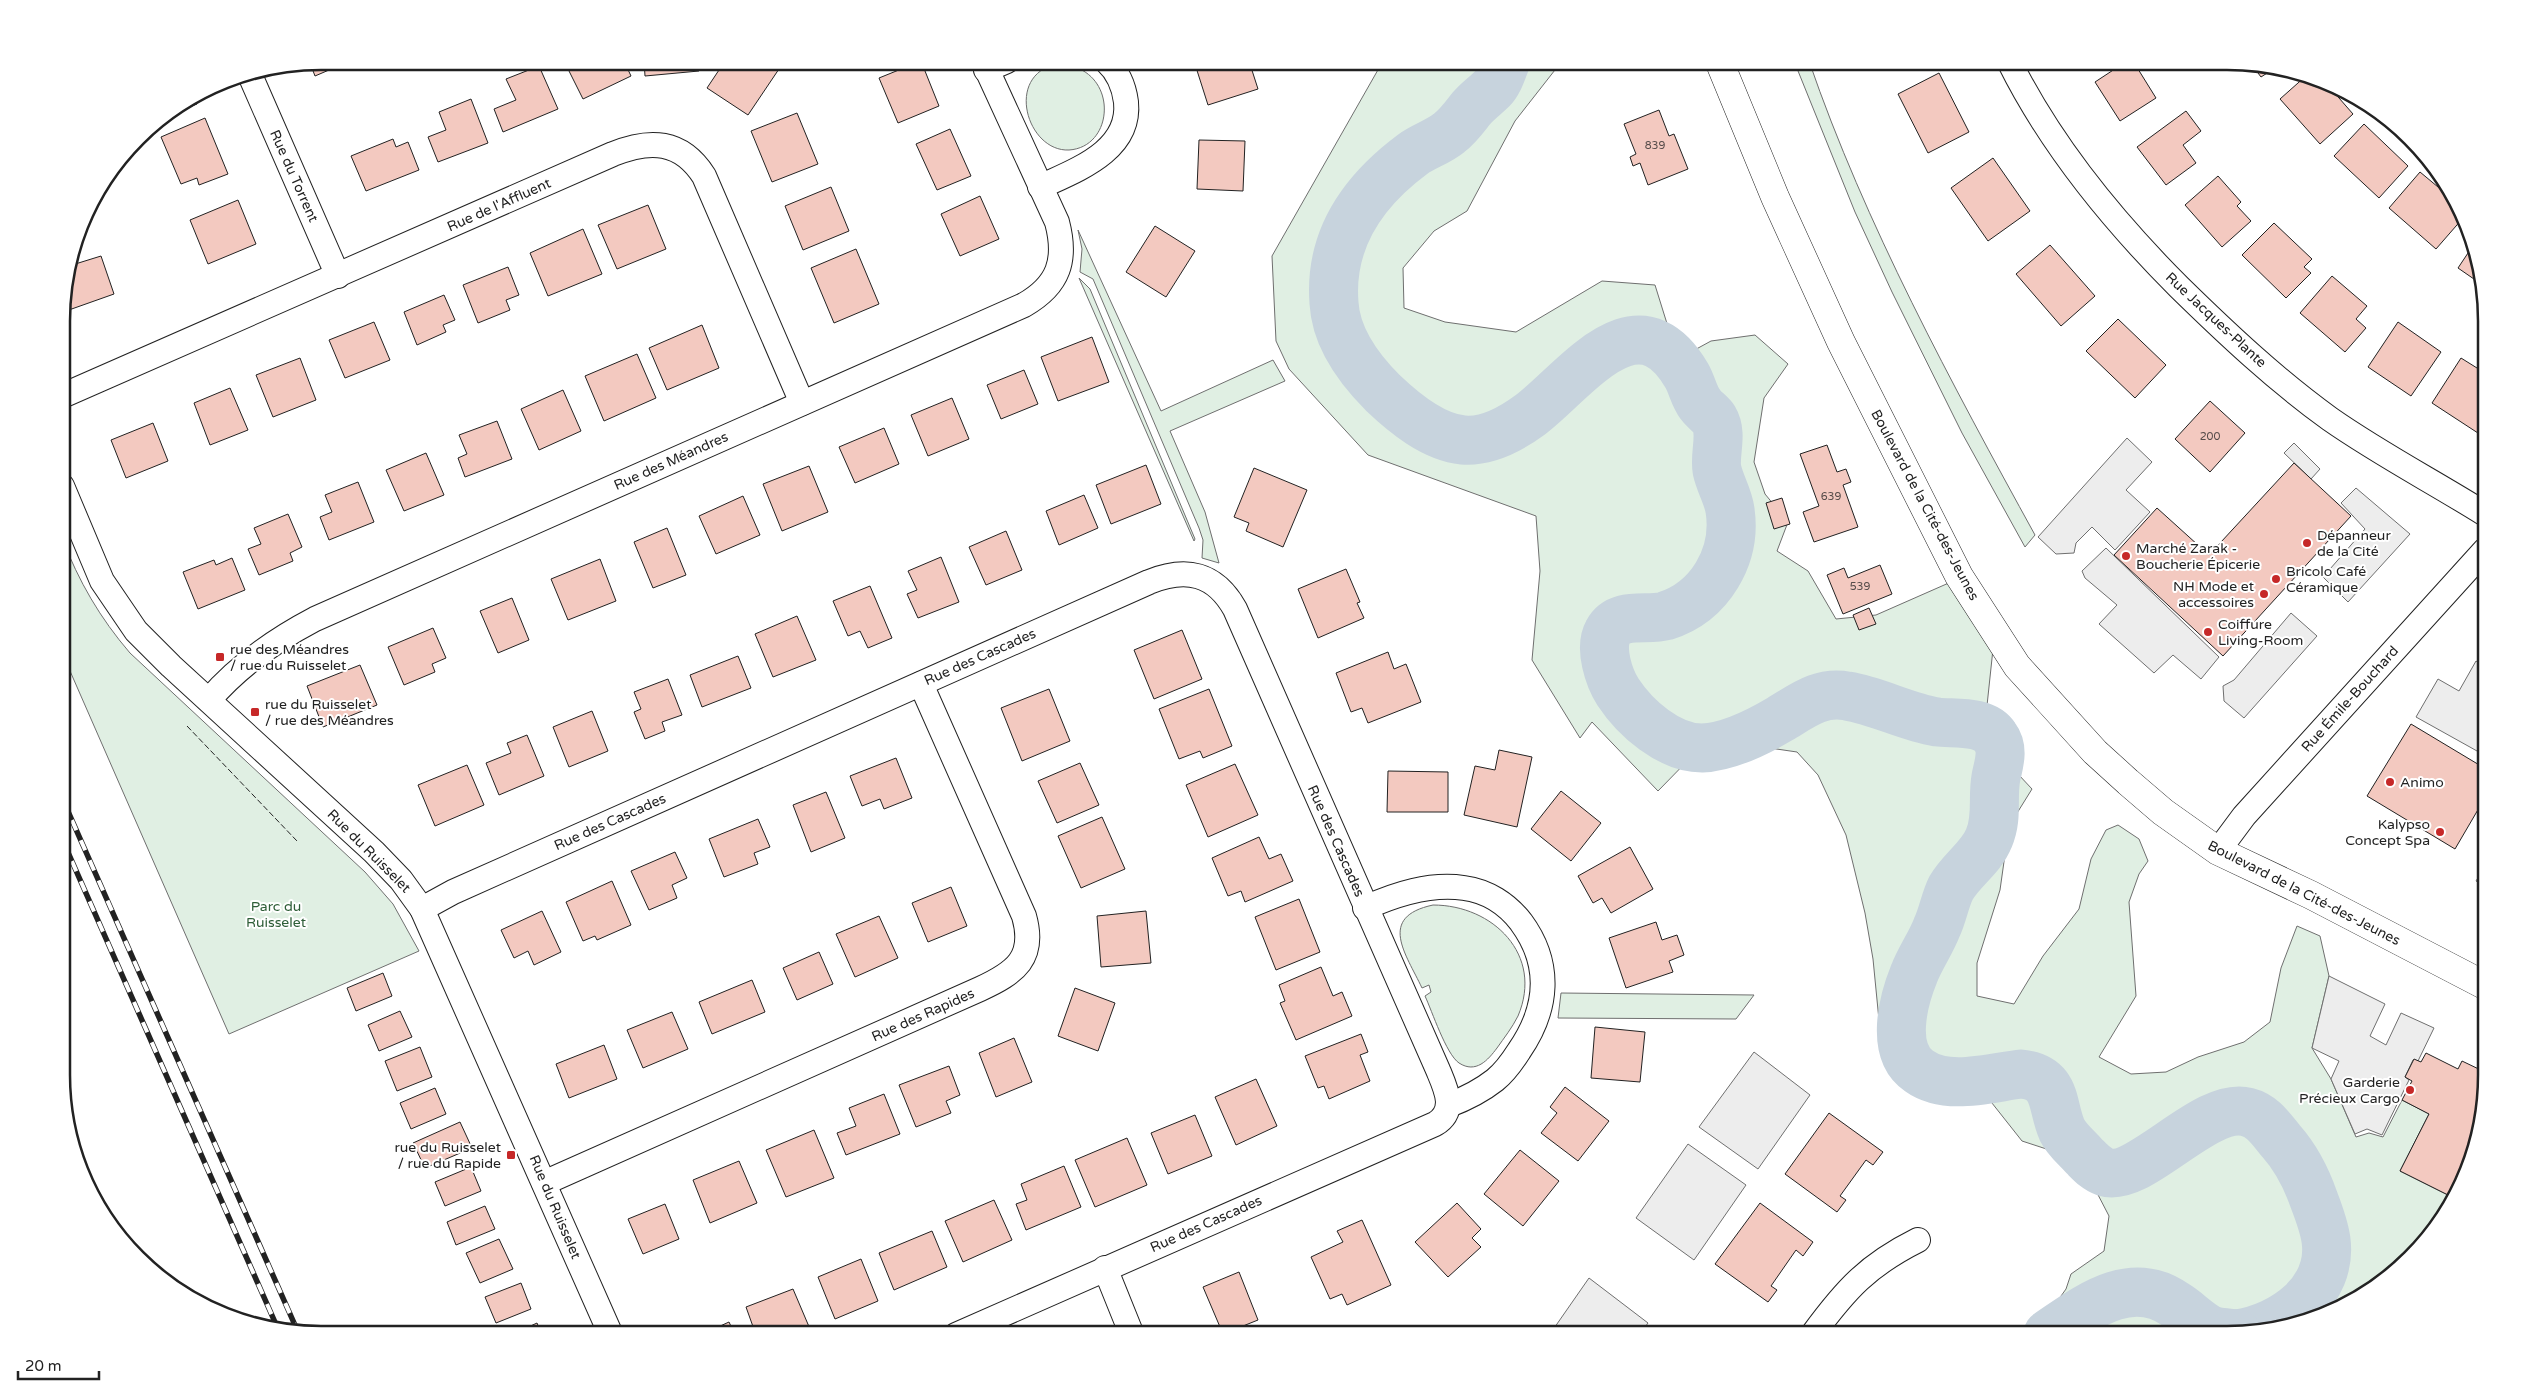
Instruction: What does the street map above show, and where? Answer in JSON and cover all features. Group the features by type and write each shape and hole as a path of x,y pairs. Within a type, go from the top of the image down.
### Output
{"main road":[{"name":"Boulevard de la Cité-des-Jeunes","path":"1723,70 1775,197 1841,342 1959,576 2017,666 2095,752 2163,812 2218,851 2311,894 2478,982"}],"street":[{"name":"Rue des Méandres","path":"209,700 233,674 248,662 285,636 316,619 1024,305 1048,288 1058,269 1062,247 1057,222 1040,187 994,70"},
{"path":"1040,187 1093,161 1109,148 1121,130 1127,107 1126,96 1114,70"},
{"name":"Rue Jacques-Plante","path":"2014,70 2050,133 2101,202 2134,241 2206,314 2243,349 2329,418 2364,442 2478,510"},
{"name":"Rue du Torrent","path":"252,80 338,276"},
{"name":"Rue de l'Affluent","path":"70,393 619,152 638,146 677,149 692,160 704,176 802,403"},
{"name":"Rue du Ruisselet","path":"70,506 93,563 123,614 150,646 374,852 401,880 422,909 607,1326"},
{"name":"Rue Émile-Bouchard","path":"2218,851 2244,816 2478,558"},
{"name":"Rue des Cascades","path":"422,909 453,892 1158,578 1184,573 1212,582 1224,593 1235,609 1365,908 1438,1070 1449,1105 1444,1118 1434,1124 976,1326"},
{"name":"Rue des Rapides","path":"544,1183 980,989 1003,978 1021,961 1028,938 1027,927 1020,904 921,684"},
{"name":"Rue des Cascades","path":"1365,908 1411,892 1446,887 1466,888 1499,901 1514,913 1534,944 1541,960 1544,993 1540,1010 1530,1034 1512,1062 1496,1080 1477,1093 1449,1105"},
{"path":"1820,1326 1859,1278 1890,1255 1918,1240"},
{"path":"1105,1268 1129,1326"}],"green space":[{"path":"1080,70 1092,77 1101,91 1104,106 1103,122 1096,135 1085,145 1069,150 1054,147 1042,139 1033,127 1027,112 1026,97 1031,82 1041,71"},
{"path":"1378,70 1555,70 1515,121 1467,211 1434,231 1403,268 1404,308 1445,322 1516,332 1602,281 1655,285 1678,359 1711,341 1755,335 1788,364 1764,398 1754,462 1765,494 1788,522 1777,551 1808,571 1836,619 1876,615 1951,582 1993,649 1986,715 2004,759 2032,789 2009,826 2000,890 1977,963 1977,996 2014,1004 2043,956 2079,909 2091,859 2106,830 2118,825 2139,839 2148,861 2139,874 2129,902 2136,996 2099,1057 2131,1074 2166,1072 2198,1057 2244,1042 2270,1022 2281,968 2297,926 2320,936 2329,976 2312,1048 2331,1079 2356,1137 2369,1133 2383,1137 2402,1100 2429,1114 2400,1171 2447,1195 2436,1214 2416,1240 2392,1264 2366,1284 2323,1307 2276,1321 2227,1326 2038,1326 2066,1289 2071,1274 2104,1251 2109,1216 2080,1160 2022,1141 1988,1098 1975,1088 1952,1083 1922,1088 1883,1061 1873,959 1865,913 1846,835 1818,775 1797,752 1749,745 1699,749 1658,791 1592,722 1580,738 1532,660 1540,571 1536,516 1368,455 1289,369 1276,341 1272,256"},
{"path":"1798,70 1812,70 1831,122 1883,243 1942,362 2035,535 2025,547 1962,433 1892,292 1855,212"},
{"path":"1078,230 1161,411 1273,360 1285,381 1170,431 1205,512 1219,563 1202,558 1203,540 1199,528 1093,279 1080,272 1082,249"},
{"path":"1079,278 1090,289 1195,539 1194,541"},
{"name":"Parc du Ruisselet","path":"70,556 91,599 130,653 365,872 393,904 419,951 229,1034 70,671"},
{"path":"1433,905 1455,907 1475,914 1493,924 1508,938 1518,954 1524,973 1524,994 1518,1016 1493,1053 1486,1061 1476,1066 1465,1066 1459,1063 1449,1051 1425,996 1431,992 1429,985 1422,988 1400,938 1405,918 1416,911"},
{"path":"1561,993 1754,995 1736,1019 1558,1018"}],"shaded area":[{"path":"2127,438 2152,462 2126,490 2150,512 2115,550 2092,527 2076,543 2074,553 2056,554 2038,537"},
{"path":"2294,443 2320,469 2311,479 2284,453"},
{"path":"2356,488 2410,534 2348,602 2323,577 2365,529 2341,503"},
{"path":"2106,548 2219,657 2201,679 2173,655 2154,673 2099,624 2117,605 2085,578 2082,571"},
{"path":"2291,613 2317,636 2244,718 2224,701 2223,686 2234,680"},
{"path":"2476,661 2478,662 2478,752 2416,717 2438,679 2459,691"},
{"path":"2329,976 2385,1004 2370,1036 2386,1045 2401,1013 2434,1028 2418,1061 2413,1060 2405,1077 2409,1080 2382,1135 2367,1129 2355,1134 2331,1079 2339,1061 2312,1048"},
{"path":"1754,1052 1810,1095 1758,1169 1699,1127"},
{"path":"1688,1144 1746,1185 1694,1260 1636,1218"},
{"path":"1589,1278 1648,1323 1646,1326 1556,1326"}],"building":[{"path":"329,70 315,76 313,71"},
{"path":"529,70 541,70 558,109 503,132 494,109 516,100 506,79"},
{"path":"568,70 628,70 631,76 583,99"},
{"path":"645,70 699,70 699,71 645,76"},
{"path":"719,70 778,70 748,115 707,88"},
{"path":"899,70 925,70 939,106 898,123 879,78"},
{"path":"1197,70 1252,70 1258,89 1208,105"},
{"path":"2113,70 2139,70 2156,98 2120,121 2095,82"},
{"path":"2257,72 2267,73 2261,77"},
{"path":"1939,73 1969,132 1928,153 1898,94"},
{"path":"2300,81 2337,95 2353,114 2320,144 2280,99"},
{"path":"471,99 488,143 438,162 428,137 446,130 439,112"},
{"path":"1659,110 1669,136 1674,134 1688,169 1648,185 1640,163 1633,166 1630,157 1636,154 1624,124"},
{"path":"2186,111 2201,131 2183,145 2196,163 2166,185 2137,147"},
{"path":"797,113 818,164 772,182 751,131"},
{"path":"205,118 228,174 199,185 197,178 181,184 161,137"},
{"path":"2364,124 2408,166 2379,198 2334,156"},
{"path":"950,129 971,176 937,190 916,144"},
{"path":"393,139 396,147 408,142 419,170 366,191 351,156"},
{"path":"1199,140 1245,141 1243,191 1197,189"},
{"path":"1993,158 2030,211 1988,241 1951,188"},
{"path":"2420,172 2440,188 2458,223 2436,249 2389,208"},
{"path":"2218,176 2241,202 2237,206 2251,221 2222,247 2185,205"},
{"path":"831,187 849,231 803,250 785,206"},
{"path":"980,196 999,239 960,256 941,214"},
{"path":"238,200 256,244 208,264 190,220"},
{"path":"648,205 666,249 617,269 598,225"},
{"path":"2274,223 2312,259 2304,267 2311,273 2286,298 2242,255"},
{"path":"1155,226 1195,251 1166,297 1126,272"},
{"path":"583,229 602,274 548,296 530,253"},
{"path":"2050,245 2095,296 2061,326 2016,274"},
{"path":"856,249 879,304 834,323 811,268"},
{"path":"2468,253 2474,279 2458,268"},
{"path":"101,256 114,294 71,309 72,288 77,263"},
{"path":"508,267 519,295 506,300 510,310 478,323 463,285"},
{"path":"2332,276 2367,306 2356,319 2366,328 2345,352 2300,313"},
{"path":"444,295 455,320 443,325 446,332 417,345 404,312"},
{"path":"2118,319 2166,365 2135,398 2086,351"},
{"path":"374,322 390,360 345,378 329,340"},
{"path":"2398,322 2441,352 2411,396 2368,367"},
{"path":"702,325 719,368 667,390 649,348"},
{"path":"1092,337 1109,382 1058,401 1041,357"},
{"path":"637,354 656,398 604,421 585,376"},
{"path":"300,358 316,400 273,417 256,375"},
{"path":"2461,358 2478,369 2478,433 2432,403"},
{"path":"1024,370 1038,404 1001,419 987,385"},
{"path":"230,388 248,430 210,445 194,403"},
{"path":"563,390 581,431 539,450 521,409"},
{"path":"952,398 969,439 928,456 911,415"},
{"path":"2210,401 2245,433 2210,472 2175,439"},
{"path":"497,421 512,459 465,477 458,458 467,454 459,435"},
{"path":"153,423 168,461 126,478 111,440"},
{"path":"884,428 899,464 855,483 839,447"},
{"path":"1827,445 1837,472 1846,469 1851,482 1843,485 1858,527 1814,542 1803,512 1819,506 1800,454"},
{"path":"426,453 444,495 404,511 386,470"},
{"path":"2294,463 2351,516 2223,656 2114,555 2157,508 2209,555"},
{"path":"1146,465 1161,504 1111,524 1096,485"},
{"path":"809,466 828,512 782,531 763,484"},
{"path":"1254,468 1307,490 1283,547 1246,531 1249,523 1234,517"},
{"path":"358,482 374,522 329,540 320,517 332,512 325,495"},
{"path":"1084,495 1098,528 1059,545 1046,511"},
{"path":"743,496 760,535 716,554 699,516"},
{"path":"1782,498 1790,524 1774,529 1766,503"},
{"path":"288,514 302,547 290,553 293,561 259,575 248,549 261,544 254,528"},
{"path":"667,528 686,575 653,588 634,542"},
{"path":"1006,531 1022,570 986,585 969,547"},
{"path":"941,557 959,602 918,618 907,594 917,590 908,571"},
{"path":"232,558 245,590 198,609 183,572 214,560 216,565"},
{"path":"600,559 616,601 568,620 551,579"},
{"path":"1880,565 1892,594 1843,614 1827,575 1844,568 1848,578"},
{"path":"1346,569 1360,602 1357,603 1364,618 1318,638 1298,589"},
{"path":"870,586 892,638 868,648 860,631 848,636 833,601"},
{"path":"512,598 529,640 498,653 480,611"},
{"path":"1869,608 1876,624 1859,630 1853,615"},
{"path":"797,616 816,660 773,677 755,634"},
{"path":"433,628 446,658 432,664 435,672 404,685 388,647"},
{"path":"1182,630 1202,679 1154,699 1134,650"},
{"path":"1388,652 1394,669 1406,664 1421,702 1368,723 1362,708 1351,712 1336,673"},
{"path":"738,656 751,688 702,707 690,675"},
{"path":"360,665 377,705 323,727 307,686"},
{"path":"668,679 682,715 662,722 665,731 645,739 634,712 641,709 634,692"},
{"path":"1049,689 1070,741 1022,761 1001,708"},
{"path":"1209,689 1232,746 1203,758 1200,751 1179,759 1159,709"},
{"path":"592,711 608,751 569,767 553,727"},
{"path":"2411,724 2478,764 2478,810 2455,849 2367,796"},
{"path":"527,735 544,776 499,795 486,763 511,753 507,743"},
{"path":"1499,750 1532,757 1517,827 1464,815 1475,766 1495,770"},
{"path":"896,758 912,798 884,809 880,799 862,806 850,776"},
{"path":"1080,763 1099,805 1057,823 1038,781"},
{"path":"1235,764 1258,815 1208,837 1186,785"},
{"path":"467,765 484,805 435,826 418,785"},
{"path":"1388,771 1448,772 1448,812 1387,812"},
{"path":"1561,791 1601,823 1571,861 1531,829"},
{"path":"826,792 845,838 811,852 793,805"},
{"path":"1102,817 1125,869 1081,888 1058,836"},
{"path":"758,819 770,847 754,853 758,864 724,877 709,839"},
{"path":"1259,837 1269,859 1281,854 1293,881 1245,902 1241,891 1228,896 1212,858"},
{"path":"1630,847 1653,889 1611,913 1602,898 1593,903 1578,876"},
{"path":"675,852 687,878 672,885 677,898 649,910 631,871"},
{"path":"612,881 631,925 597,940 595,936 583,941 566,902"},
{"path":"951,887 967,926 928,942 912,903"},
{"path":"1299,899 1320,952 1276,970 1255,917"},
{"path":"542,911 561,952 534,965 528,951 514,958 501,930"},
{"path":"1146,911 1151,963 1101,967 1097,916"},
{"path":"879,916 898,958 855,977 836,934"},
{"path":"1656,922 1662,940 1677,935 1684,955 1669,961 1673,972 1626,988 1609,938"},
{"path":"819,952 833,984 797,1000 783,968"},
{"path":"1321,967 1333,996 1342,992 1352,1016 1296,1040 1280,1003 1285,1001 1279,985"},
{"path":"383,973 392,996 356,1011 347,988"},
{"path":"752,980 765,1012 712,1034 699,1002"},
{"path":"1075,988 1115,1003 1098,1051 1058,1036"},
{"path":"400,1011 412,1037 379,1051 368,1025"},
{"path":"672,1012 688,1049 643,1068 627,1030"},
{"path":"1595,1027 1645,1032 1640,1082 1591,1078"},
{"path":"1361,1034 1368,1052 1360,1055 1370,1081 1329,1099 1324,1086 1318,1088 1305,1056"},
{"path":"1014,1038 1032,1082 996,1097 979,1053"},
{"path":"604,1045 617,1079 569,1098 556,1064"},
{"path":"420,1047 432,1077 397,1091 385,1061"},
{"path":"2426,1053 2458,1069 2462,1061 2478,1069 2476,1108 2473,1124 2465,1156 2447,1195 2400,1171 2429,1114 2402,1100 2412,1081 2405,1077 2414,1059 2421,1062"},
{"path":"949,1066 960,1095 946,1101 951,1113 916,1127 899,1085"},
{"path":"1256,1079 1277,1126 1236,1145 1215,1097"},
{"path":"1565,1087 1609,1121 1578,1161 1541,1133 1557,1113 1550,1107"},
{"path":"435,1088 446,1114 411,1129 400,1103"},
{"path":"884,1094 900,1134 846,1155 837,1133 856,1126 849,1108"},
{"path":"1829,1113 1883,1152 1873,1165 1866,1160 1840,1196 1846,1200 1837,1212 1785,1174"},
{"path":"1195,1115 1212,1156 1168,1174 1151,1133"},
{"path":"460,1122 472,1148 425,1168 413,1143"},
{"path":"814,1130 834,1178 786,1197 766,1150"},
{"path":"1127,1138 1147,1185 1095,1207 1075,1160"},
{"path":"1520,1150 1559,1181 1523,1226 1484,1194"},
{"path":"739,1161 757,1203 710,1223 693,1180"},
{"path":"1064,1166 1081,1207 1026,1230 1016,1204 1027,1200 1021,1184"},
{"path":"471,1167 481,1191 445,1206 435,1182"},
{"path":"994,1200 1012,1240 963,1262 945,1221"},
{"path":"1457,1203 1481,1229 1472,1238 1481,1247 1448,1277 1415,1242"},
{"path":"1760,1203 1813,1242 1803,1256 1796,1250 1771,1286 1777,1290 1768,1302 1715,1264"},
{"path":"665,1204 679,1239 643,1254 628,1219"},
{"path":"485,1206 495,1229 456,1245 447,1222"},
{"path":"1362,1220 1391,1285 1347,1305 1342,1294 1330,1299 1311,1257 1343,1242 1337,1231"},
{"path":"932,1231 947,1267 894,1290 879,1253"},
{"path":"499,1239 513,1269 480,1283 466,1253"},
{"path":"861,1259 878,1301 835,1319 818,1277"},
{"path":"1239,1272 1258,1320 1243,1326 1220,1326 1203,1287"},
{"path":"521,1283 531,1309 496,1323 485,1297"},
{"path":"793,1289 809,1326 753,1326 746,1307"},
{"path":"729,1322 731,1326 720,1326"}],"waterway":[{"path":"1502,70 1494,86 1475,104 1458,125 1445,136 1417,151 1395,168 1379,184 1353,218 1337,258 1334,280 1336,316 1339,329 1350,352 1374,384 1410,416 1441,434 1463,440 1490,437 1507,430 1530,415 1586,365 1607,351 1627,342 1648,341 1668,352 1687,376 1698,401 1717,425 1716,464 1730,510 1729,544 1717,575 1695,600 1665,616 1626,619 1613,625 1605,639 1605,654 1611,679 1618,692 1634,712 1654,730 1677,743 1690,747 1712,747 1742,738 1812,701 1837,695 1870,701 1926,720 1977,725 1990,732 1998,742 2000,751 1995,785 1992,830 1986,845 1951,888 1935,933 1914,974 1903,1011 1902,1039 1904,1051 1910,1062 1919,1071 1930,1077 1942,1080 1968,1082 2021,1074 2041,1081 2051,1094 2066,1137 2091,1163 2105,1172 2119,1172 2136,1166 2212,1118 2230,1112 2247,1112 2258,1117 2287,1148 2304,1176 2318,1210 2326,1240 2326,1259 2322,1276 2313,1291 2301,1304 2277,1321"},
{"path":"2060,1326 2077,1314 2109,1298 2125,1293 2142,1292 2159,1296 2176,1305 2204,1326"}],"railway":[{"path":"70,816 295,1324"},
{"path":"70,857 275,1322"}],"fence":[{"path":"187,726 297,841"}],"place":[{"name":"Dépanneur de la Cité","path":"2307,543"},
{"name":"Marché Zarak - Boucherie Épicerie","path":"2126,556"},
{"name":"Bricolo Café Céramique","path":"2276,579"},
{"name":"NH Mode et accessoires","path":"2264,594"},
{"name":"Coiffure Living-Room","path":"2208,632"},
{"name":"rue des Méandres / rue du Ruisselet","path":"220,657"},
{"name":"rue du Ruisselet / rue des Méandres","path":"255,712"},
{"name":"Animo","path":"2390,782"},
{"name":"Kalypso Concept Spa","path":"2440,832"},
{"name":"Garderie Précieux Cargo","path":"2410,1090"},
{"name":"rue du Ruisselet / rue du Rapide","path":"511,1155"}]}
